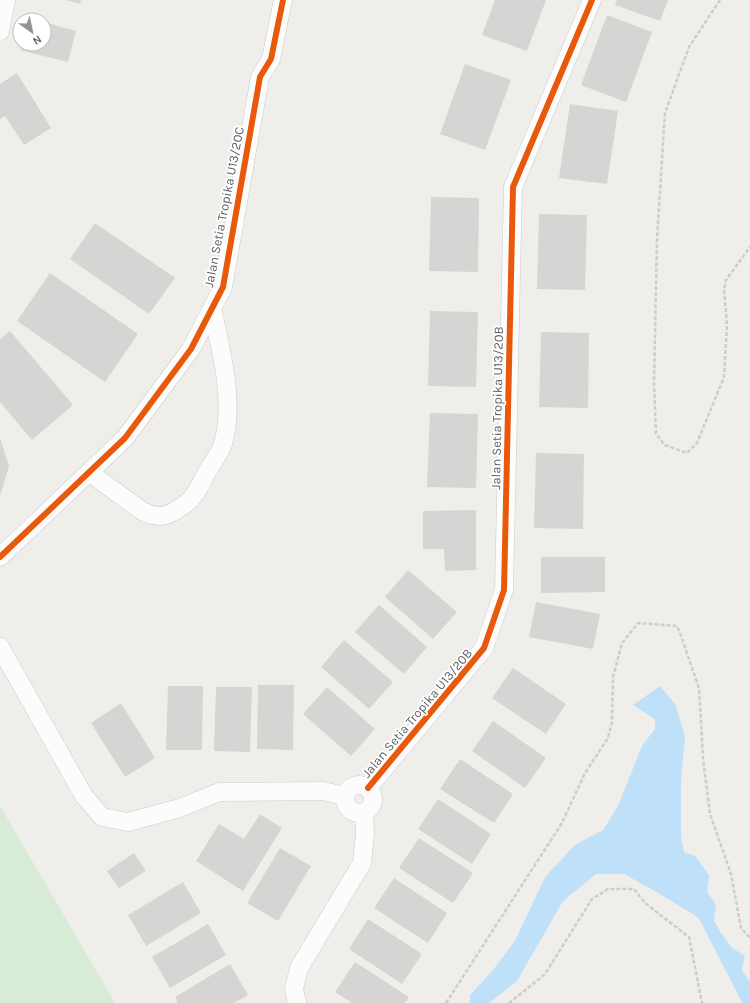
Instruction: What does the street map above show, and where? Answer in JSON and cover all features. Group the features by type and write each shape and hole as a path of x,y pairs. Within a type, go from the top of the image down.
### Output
{"street":[{"path":"0,31 6,0"},
{"name":"Jalan Setia Tropika U13/20C","path":"0,557 125,438 191,350 223,287 260,77 271,59 283,0"},
{"name":"Jalan Setia Tropika U13/20B","path":"368,788 484,648 504,590 513,187 592,0"},
{"path":"90,472 142,511 151,516 162,516 173,513 187,503 198,491 223,445 228,409 225,370 212,308"},
{"path":"0,647 84,796 102,817 128,822 180,808 219,792 323,791 345,796"},
{"path":"359,785 368,788 373,797 372,806 364,813 360,814 351,812 345,805 345,796 350,788 354,786 359,785"},
{"path":"297,1003 294,989 299,968 362,863 365,834 364,813"}],"path":[{"path":"720,0 689,47 664,113 657,239 654,382 656,434 665,445 687,453 697,443 724,377 727,325 724,290 726,280 750,247"},
{"path":"446,1003 562,823 585,773 608,738 612,722 613,677 622,643 638,623 677,626 680,633 699,688 703,758 710,814 731,874 741,928 750,938"},
{"path":"509,1003 545,974 592,899 608,889 634,889 645,903 689,937 702,1003"}],"green space":[{"path":"0,806 115,1003 0,1003"}],"water":[{"path":"660,686 675,704 685,736 681,781 681,838 684,852 695,856 709,875 707,891 716,905 714,920 732,948 745,956 742,970 750,982 750,1003 743,1003 739,997 699,918 624,874 596,874 563,901 517,981 489,1003 470,1003 470,995 493,970 515,941 545,877 575,845 603,830 618,806 642,746 655,729 655,719 633,705"}],"building":[{"path":"66,0 81,0 80,4"},
{"path":"495,0 546,0 527,51 482,35"},
{"path":"617,0 668,0 660,21 615,5"},
{"path":"607,15 652,32 626,102 581,85"},
{"path":"52,24 76,31 68,62 28,52 52,52"},
{"path":"465,64 511,80 485,150 440,134"},
{"path":"17,73 51,128 24,145 5,116 0,119 0,84"},
{"path":"570,104 618,111 607,184 559,178"},
{"path":"431,197 479,198 478,272 429,271"},
{"path":"539,214 587,215 585,290 537,289"},
{"path":"95,223 175,278 149,314 70,259"},
{"path":"50,273 138,334 105,382 17,321"},
{"path":"430,311 478,312 476,387 428,386"},
{"path":"10,331 73,405 32,440 0,402 0,339"},
{"path":"541,332 589,333 588,408 539,407"},
{"path":"430,413 478,414 476,488 427,487"},
{"path":"0,438 9,466 0,496"},
{"path":"536,453 584,454 583,529 534,528"},
{"path":"476,510 476,570 445,571 444,549 423,549 423,511"},
{"path":"541,557 605,557 605,592 541,593"},
{"path":"408,570 457,612 433,639 385,597"},
{"path":"536,602 600,614 593,649 529,637"},
{"path":"379,605 427,647 404,674 355,632"},
{"path":"344,640 393,682 369,709 321,667"},
{"path":"513,668 566,704 546,734 492,698"},
{"path":"258,685 294,685 293,750 257,749"},
{"path":"168,686 203,686 202,750 166,750"},
{"path":"216,687 252,687 250,752 214,751"},
{"path":"327,687 375,729 351,756 303,714"},
{"path":"121,703 155,758 125,777 91,723"},
{"path":"493,721 546,758 525,788 472,751"},
{"path":"460,759 513,794 494,823 440,789"},
{"path":"438,799 491,834 472,864 418,829"},
{"path":"260,814 282,828 243,891 196,861 219,824 244,839"},
{"path":"419,838 473,873 453,903 399,868"},
{"path":"280,848 311,866 278,921 247,903"},
{"path":"134,853 146,871 119,888 107,871"},
{"path":"394,878 447,913 428,943 374,908"},
{"path":"183,882 201,913 146,946 128,915"},
{"path":"368,919 422,954 402,984 349,949"},
{"path":"208,924 226,955 170,988 152,957"},
{"path":"355,962 409,997 405,1003 352,1003 335,992"},
{"path":"230,964 248,995 234,1003 178,1003 175,997"}],"cycle path":[{"path":"0,557 125,438 191,349 223,287 260,77 271,59 283,0"},
{"path":"368,788 484,648 504,590 513,187 592,0"}]}
